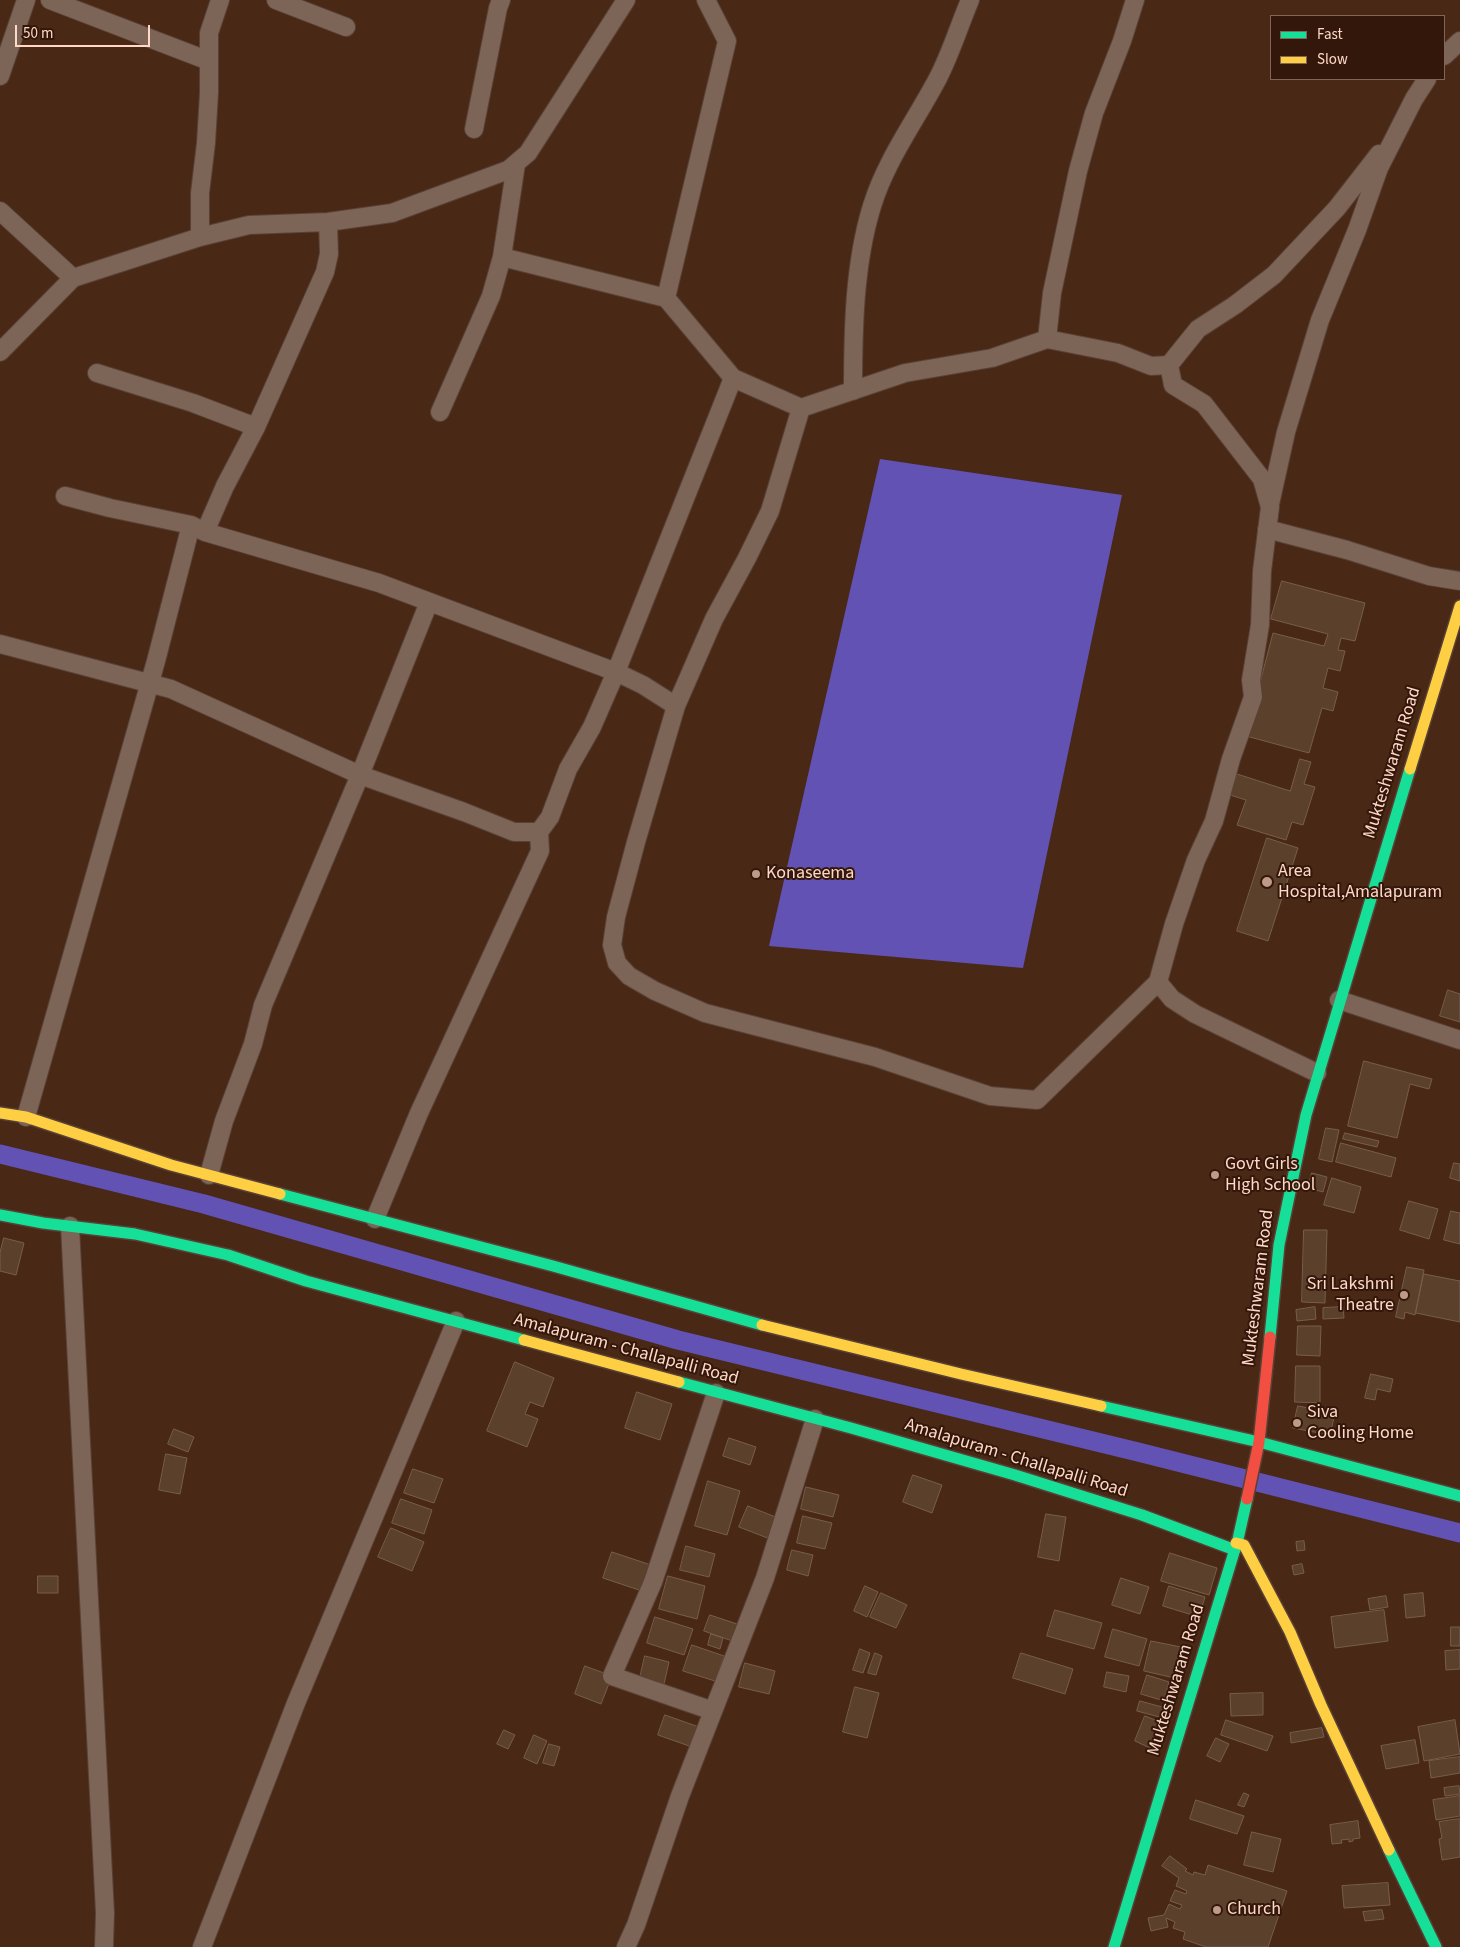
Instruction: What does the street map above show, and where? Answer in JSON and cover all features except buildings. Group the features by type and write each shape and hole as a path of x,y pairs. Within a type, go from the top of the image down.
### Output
{"main road":[{"name":"Mukteshwaram Road","path":"1114,1947 1240,1529 1259,1442 1278,1246 1306,1115 1339,1000 1460,606"},
{"path":"0,1113 26,1117 171,1165 553,1266 742,1320 961,1374 1259,1442 1460,1496"},
{"name":"Amalapuram - Challapalli Road","path":"0,1215 135,1234 228,1255 306,1281 1015,1475 1235,1546"},
{"path":"1235,1546 1244,1545 1290,1632 1349,1767 1436,1947"}],"street":[{"path":"0,76 26,0"},
{"path":"50,0 209,61"},
{"path":"200,237 200,193 206,143 209,33 220,0"},
{"path":"276,0 346,27"},
{"path":"474,129 501,0"},
{"path":"0,352 73,278 200,237 249,225 328,222 392,213 508,170 528,154 626,0"},
{"path":"666,298 728,41 706,0"},
{"path":"853,391 854,316 860,262 872,206 891,161 939,76 970,0"},
{"path":"1048,339 1052,293 1078,171 1094,113 1135,0"},
{"path":"1445,55 1460,41"},
{"path":"801,408 770,511 714,619 676,706 616,917 612,945 617,963 630,976 655,991 705,1013 875,1057 990,1096 1037,1100 1158,982 1174,924 1196,860 1214,821 1231,759 1252,697 1251,680 1260,625 1262,571 1270,507 1286,432 1320,320 1357,230 1379,168 1426,80"},
{"path":"502,258 666,298 733,378 801,408 905,373 992,358 1048,339 1118,353 1151,366 1169,365 1198,329 1235,305 1274,275 1337,208 1398,130"},
{"path":"440,412 491,296 502,258 516,164"},
{"path":"0,211 73,278"},
{"path":"26,1117 150,682 198,528 225,486 256,427 325,272 329,254 328,222"},
{"path":"1169,365 1173,385 1204,404 1262,479 1270,507"},
{"path":"97,373 194,402 256,427"},
{"path":"375,1219 444,1059 540,851 539,832 550,817 568,769 592,727 616,672 733,378"},
{"path":"66,496 198,528 379,583 616,672 643,685 676,706"},
{"path":"1268,529 1347,550 1429,576 1460,581"},
{"path":"210,1175 224,1121 253,1044 263,1005 360,775 429,602"},
{"path":"0,644 150,682 179,693 360,775 514,832 539,832"},
{"path":"1158,982 1172,999 1195,1014 1317,1073"},
{"path":"1339,1000 1460,1040"},
{"path":"70,1226 105,1913 104,1947"},
{"path":"202,1947 296,1703 456,1321"},
{"path":"713,1711 612,1676 652,1582 716,1393"},
{"path":"626,1947 636,1925 680,1796 764,1578 815,1419"}],"shaded area":[{"path":"880,459 1122,495 1023,968 769,946"}],"waterway":[{"path":"0,1154 204,1204 678,1340 1460,1533"}],"traffic: fast":[{"path":"1270,1337 1279,1245 1306,1115 1410,769"},
{"path":"280,1194 553,1266 762,1325"},
{"path":"0,1215 43,1223 135,1234 228,1255 306,1281 524,1340"},
{"path":"679,1382 851,1428 1015,1475 1142,1515 1235,1550"},
{"path":"1101,1406 1259,1442 1460,1496"},
{"path":"1114,1947 1238,1539 1247,1499"},
{"path":"1389,1850 1436,1947"}],"traffic: slow":[{"path":"1410,769 1460,606"},
{"path":"0,1113 26,1117 171,1165 280,1194"},
{"path":"762,1325 1101,1406"},
{"path":"524,1340 679,1382"},
{"path":"1236,1543 1244,1545 1290,1632 1321,1705 1389,1850"}],"traffic: jam":[{"path":"1247,1499 1259,1442 1270,1337"}],"place":[{"name":"Konaseema","path":"756,874"},
{"name":"Area Hospital,Amalapuram","path":"1267,882"},
{"name":"Govt Girls High School","path":"1215,1175"},
{"name":"Sri Lakshmi Theatre","path":"1404,1295"},
{"name":"Siva Cooling Home","path":"1297,1423"},
{"name":"Church","path":"1217,1910"}]}
